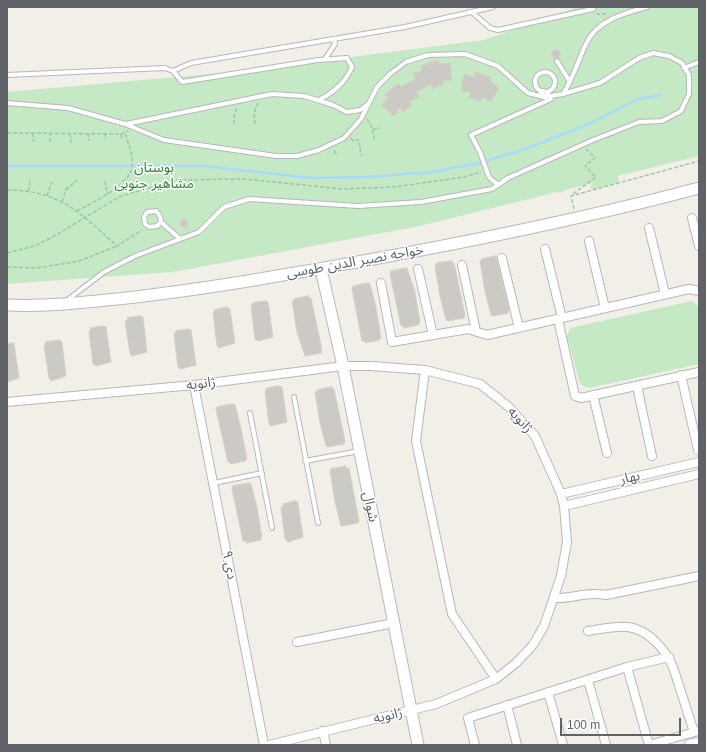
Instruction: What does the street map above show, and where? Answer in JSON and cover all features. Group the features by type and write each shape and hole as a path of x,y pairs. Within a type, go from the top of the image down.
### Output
{"street":[{"name":"خواجه نصیر الدین طوسی","path":"7,305 62,304 204,289 321,269 488,237 623,208 699,188"},
{"path":"692,218 699,246"},
{"path":"649,228 665,294"},
{"path":"589,241 605,308"},
{"path":"545,249 575,396 581,398 699,372"},
{"path":"502,258 519,328"},
{"path":"462,265 476,331"},
{"name":"شوال","path":"321,269 342,366 418,745"},
{"path":"418,270 433,335"},
{"path":"381,283 392,342 468,329 487,335 665,294 689,289 699,290"},
{"name":"ژانویه","path":"7,402 194,385 342,366 425,370 480,384 509,407 535,436 561,494 564,506 567,542 561,576 554,598 544,626 533,645 516,663 496,679 436,704 269,745"},
{"path":"425,370 416,441 452,614 496,679"},
{"path":"681,376 698,450"},
{"name":"۹ دی","path":"194,385 264,745"},
{"path":"637,386 652,456"},
{"path":"593,395 607,453"},
{"name":"بهار","path":"561,494 699,462"},
{"name":"بهار","path":"564,506 699,474"},
{"path":"554,598 566,598 594,593 606,595 699,576"},
{"path":"297,642 394,623"},
{"path":"588,631 629,627 646,634 660,645 669,656 696,731 649,745 627,667"},
{"path":"475,745 468,718 627,667 669,656"},
{"path":"588,680 606,745"},
{"path":"548,692 563,745"},
{"path":"507,705 517,745"},
{"path":"323,731 326,745"},
{"path":"690,745 699,743"}],"lane":[{"path":"173,71 191,63 405,27 493,7"},
{"path":"472,12 490,28 498,30 589,10 594,7"},
{"path":"563,94 570,82 586,42 604,22 647,7"},
{"path":"325,59 335,44 334,39"},
{"path":"62,304 104,272 135,256 199,232 224,207 249,199 358,206 421,202 492,189 498,185 508,178 582,144 639,122 662,121 681,111 690,94 689,75 682,63 669,56 653,53 639,58 600,83 563,94 471,135 480,152 489,177 498,185"},
{"path":"7,103 68,108 125,124 164,140 276,156 297,156 320,150 344,138 364,114 377,87 390,74 406,62 428,55 465,54 498,66 528,94 544,97 546,95 563,94"},
{"path":"7,75 165,68 173,71 182,82 325,59 347,58 352,67 346,80 330,94 319,100"},
{"path":"557,61 570,82"},
{"path":"684,68 699,62"},
{"path":"547,72 553,75 555,85 546,95 537,89 535,79 540,74 547,72"},
{"path":"125,124 265,95 304,96 333,105 347,112 360,110 369,103"},
{"path":"161,222 155,228 147,226 144,217 150,210 159,213 161,222 180,238"},
{"path":"294,397 318,523"},
{"path":"250,413 272,528"},
{"path":"305,461 358,451"},
{"path":"214,483 262,473"}],"path":[{"path":"589,10 593,14 610,14 614,18"},
{"path":"255,124 254,113 260,100 265,95"},
{"path":"234,124 234,117 240,100"},
{"path":"364,114 373,129 375,141"},
{"path":"7,133 121,134 135,128"},
{"path":"373,129 380,128"},
{"path":"77,211 107,194 128,178 132,167 131,155 125,132"},
{"path":"32,133 34,142"},
{"path":"50,133 50,142"},
{"path":"70,133 71,143"},
{"path":"88,133 89,141"},
{"path":"105,133 106,140"},
{"path":"121,134 122,140"},
{"path":"348,134 353,141 359,140 361,156"},
{"path":"572,196 596,177 585,166 595,158 582,144"},
{"path":"572,196 699,161"},
{"path":"29,191 30,180"},
{"path":"66,190 77,180"},
{"path":"105,181 107,194"},
{"path":"47,196 52,182"},
{"path":"62,202 67,186"},
{"path":"7,190 29,191 71,205 117,246"},
{"path":"572,196 576,218"},
{"path":"7,267 37,268 79,262 117,246 147,226"}],"green space":[{"name":"بوستان مشاهیر جنوبی","path":"578,7 699,7 699,156 618,176 619,182 593,190 590,187 593,183 565,190 561,193 557,192 420,226 173,272 7,284 7,92 244,71 484,40"},
{"path":"692,301 699,307 699,364 589,388 580,384 567,336 570,328"}],"building":[{"path":"556,49 561,54 556,59 551,54"},
{"path":"438,60 439,64 450,63 452,80 443,81 443,85 432,89 431,84 416,92 419,97 410,101 412,105 403,112 400,108 394,116 381,105 388,98 385,94 399,83 400,87 416,79 413,74 423,70 421,66"},
{"path":"475,72 492,78 490,81 499,88 491,102 483,97 480,101 469,97 471,92 461,91 464,74 474,77"},
{"path":"182,219 188,221 187,228 180,226"},
{"path":"496,256 509,310 508,313 493,316 491,315 485,292 480,261 482,259"},
{"path":"452,261 452,263 454,263 465,315 464,318 448,321 446,320 440,296 435,266 437,263"},
{"path":"407,268 415,292 420,323 418,325 404,328 401,326 390,274 391,271"},
{"path":"368,283 370,284 376,307 381,338 379,339 380,340 365,343 365,341 362,341 352,289 353,286"},
{"path":"309,296 309,299 311,298 322,350 321,353 305,356 297,332 292,301 294,301 294,299"},
{"path":"268,302 273,337 258,341 255,339 251,306 253,303"},
{"path":"227,307 230,309 235,343 219,348 217,346 213,313 215,310"},
{"path":"143,317 147,352 132,356 130,354 125,321 128,320 127,318"},
{"path":"106,327 111,362 96,366 93,364 89,332 91,328"},
{"path":"191,330 196,365 180,369 178,367 174,335 176,331"},
{"path":"59,340 62,342 66,376 51,381 49,378 44,346 46,342"},
{"path":"14,343 19,378 7,382 7,344"},
{"path":"282,387 287,422 271,426 269,424 265,391 267,388"},
{"path":"332,387 332,389 334,389 345,441 344,444 328,447 326,446 320,423 315,392 318,391 317,390"},
{"path":"233,404 235,405 241,428 247,459 245,461 231,464 228,462 216,410 217,407"},
{"path":"346,466 346,469 349,468 359,521 358,523 341,526 330,471 331,469"},
{"path":"249,483 251,484 257,507 262,538 260,538 261,540 246,543 246,541 243,541 232,489 233,486"},
{"path":"296,501 298,503 303,537 288,542 285,539 281,507 284,505 283,504"}],"waterway":[{"path":"7,166 203,166 312,178 368,177 433,172 479,163 525,149 591,123 638,99 660,95"}]}
